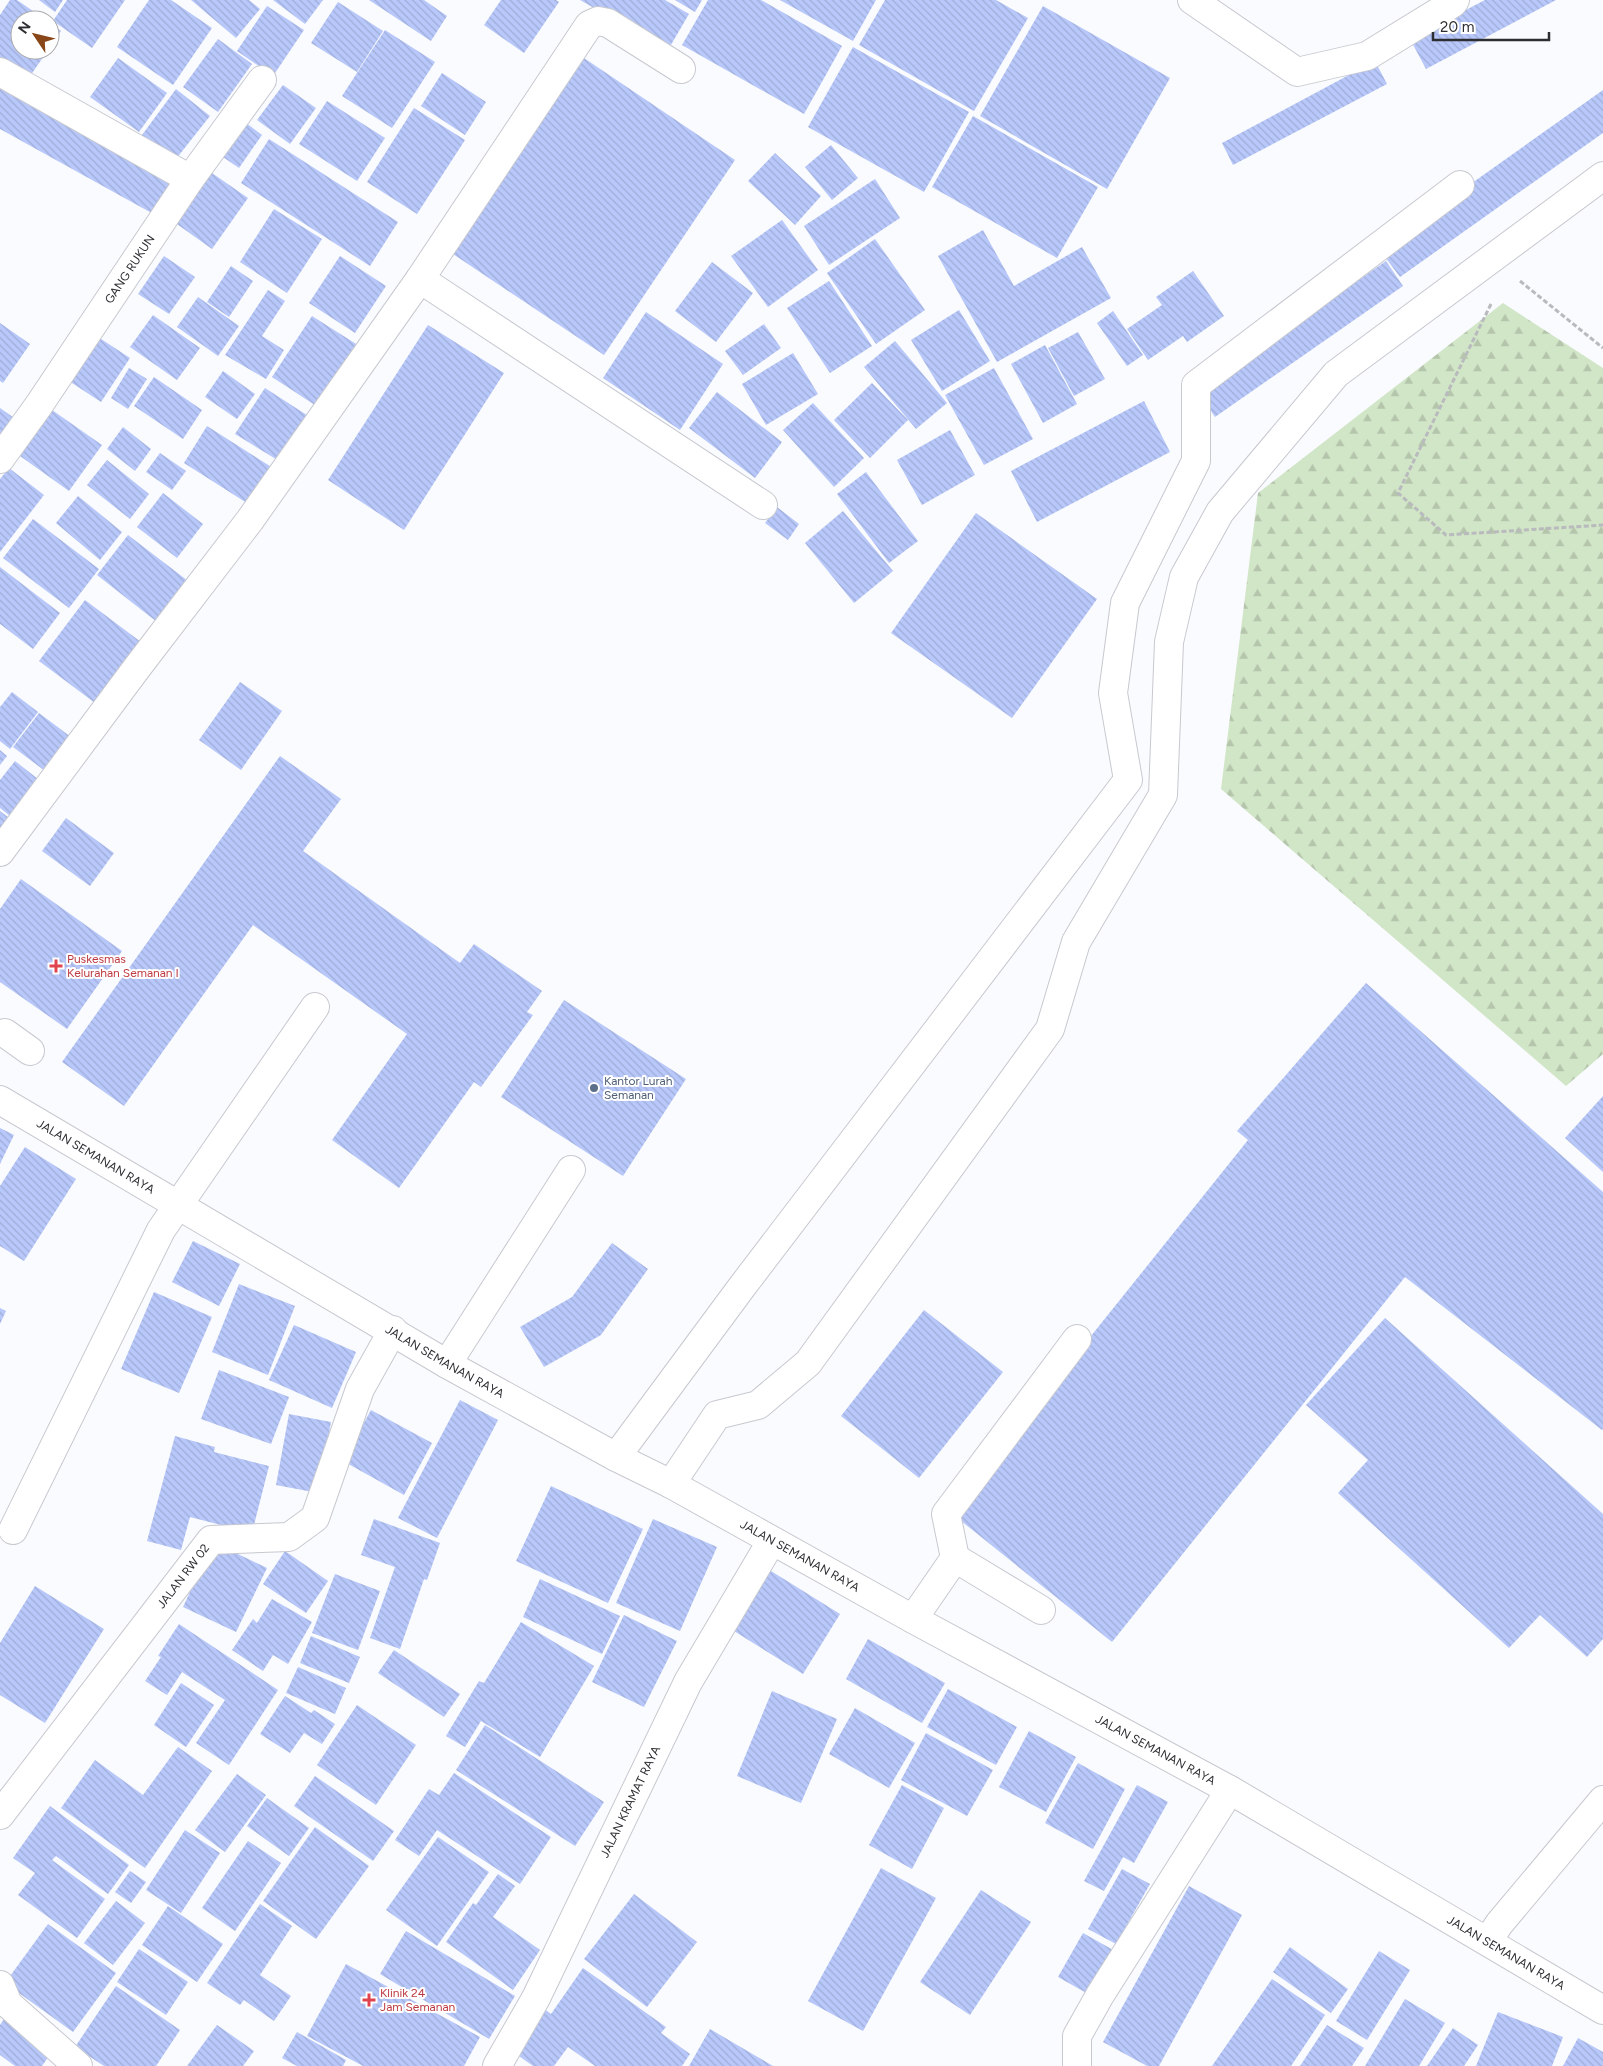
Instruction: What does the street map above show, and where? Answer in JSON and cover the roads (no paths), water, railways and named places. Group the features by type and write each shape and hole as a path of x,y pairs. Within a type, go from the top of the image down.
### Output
{"street":[{"path":"1192,0 1297,72 1367,56 1455,0"},
{"path":"0,852 250,520 420,279 589,25 598,22 608,23 681,69"},
{"path":"0,72 190,179"},
{"name":"GANG RUKUN","path":"0,459 39,405 190,179 262,80"},
{"path":"671,1484 717,1415 758,1405 808,1362 1050,1029 1076,942 1164,795 1169,642 1184,577 1220,512 1336,374 1501,263 1603,176"},
{"path":"616,1457 741,1288 1128,780 1113,693 1125,604 1196,461 1196,385 1460,185"},
{"path":"420,279 763,505"},
{"path":"13,1530 161,1230 315,1007"},
{"path":"2,1034 30,1051"},
{"name":"JALAN SEMANAN RAYA","path":"0,1100 393,1330 447,1364 616,1457 671,1484 913,1620 1230,1790 1603,2010"},
{"path":"447,1364 571,1170"},
{"name":"JALAN RW 02","path":"0,1815 211,1540 289,1537 315,1518 360,1389 393,1330"},
{"path":"913,1620 955,1558 946,1514 1077,1339"},
{"name":"JALAN KRAMAT RAYA","path":"497,2066 536,1998 688,1682 772,1542"},
{"path":"955,1558 1041,1610"},
{"path":"1077,2066 1077,2036 1100,1995 1230,1790"},
{"path":"1488,1941 1500,1924 1602,1804"},
{"path":"0,1985 8,2004 78,2066"}],"place":[{"name":"Puskesmas Kelurahan Semanan I","path":"56,966"},
{"name":"Kantor Lurah Semanan","path":"594,1088"},
{"name":"Klinik 24 Jam Semanan","path":"369,2000"}]}
